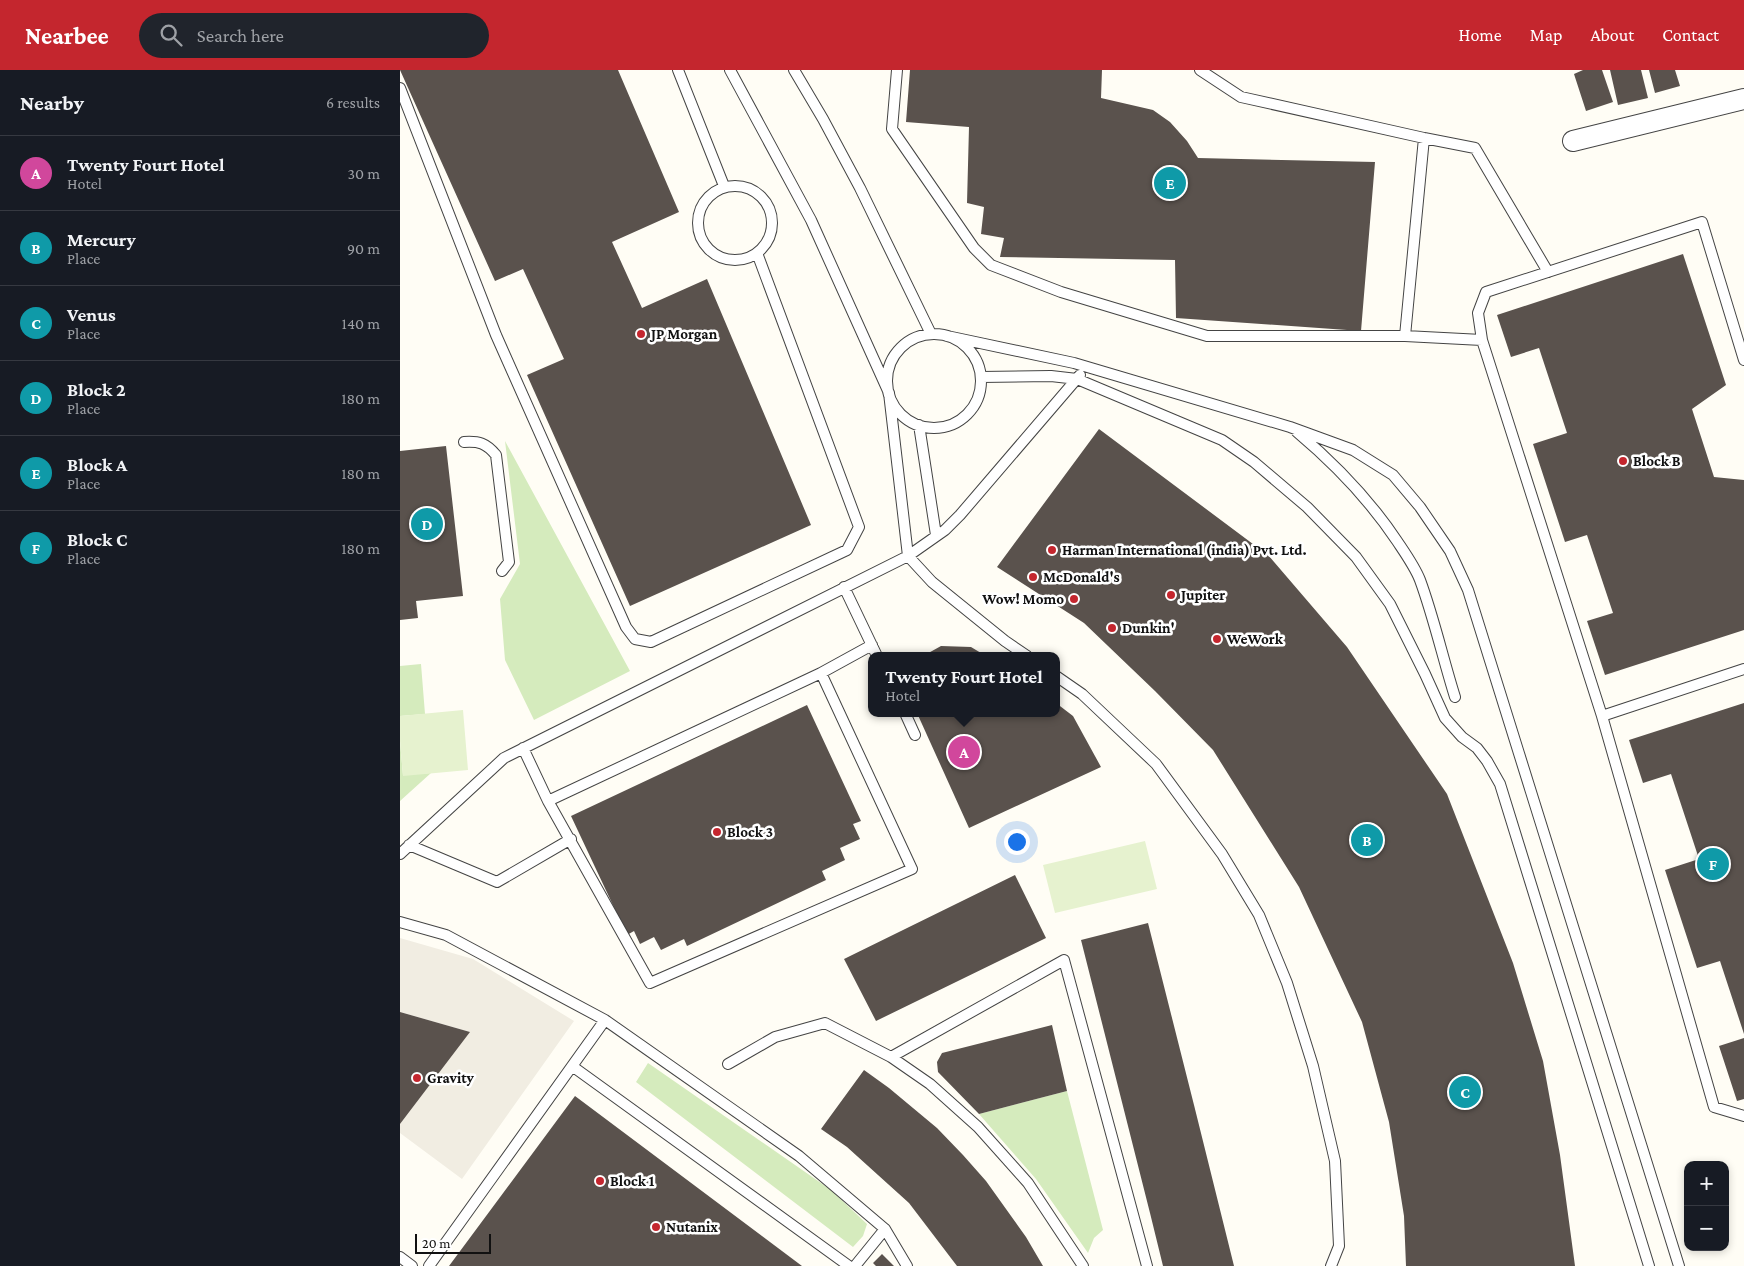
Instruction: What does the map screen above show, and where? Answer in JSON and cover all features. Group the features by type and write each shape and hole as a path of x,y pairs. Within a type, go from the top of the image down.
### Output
{"street":[{"path":"1573,141 1744,99"}],"lane":[{"path":"678,70 724,186"},
{"path":"730,70 812,220 895,407 906,418 920,425 935,428 950,425 963,418 974,406 980,392 981,377 978,363 970,351 960,342 948,336"},
{"path":"794,70 824,119 860,188 931,334"},
{"path":"896,70 892,129 974,248 991,265 1062,292 1207,336 1405,336 1482,340"},
{"path":"1200,70 1241,97 1475,148 1548,272"},
{"path":"400,88 496,335 626,627 635,639 651,642 847,550 859,527 757,253"},
{"path":"1405,336 1424,138"},
{"path":"734,185 748,188 763,197 772,217 770,235 766,244 757,253 744,260 727,260 712,252 703,243 698,228 698,214 703,202 712,193 724,186 734,185"},
{"path":"1744,360 1702,222 1486,292 1478,313 1482,340 1602,716 1714,1107 1744,1116"},
{"path":"1022,652 932,582 908,556 887,379 890,365 897,352 907,342 920,336 931,334 948,336 1085,366 1290,427 1353,450 1393,476 1420,507 1450,550 1468,590 1679,1266"},
{"path":"400,854 504,758 908,556 960,515 1078,379 1085,366"},
{"path":"981,377 1051,376 1078,379 1222,440 1254,462 1307,506 1356,557 1390,604 1426,674 1445,718 1462,737 1477,748 1500,784 1649,1266"},
{"path":"920,425 936,535"},
{"path":"1290,427 1344,475 1378,514 1404,552 1419,579 1455,697"},
{"path":"464,442 480,441 496,455 509,562 502,571"},
{"path":"844,588 875,652"},
{"path":"548,801 821,673 872,645"},
{"path":"1602,716 1744,670"},
{"path":"523,748 548,801 650,983 912,869 821,673"},
{"path":"1060,679 1082,694 1156,764 1222,854 1259,915 1287,983 1313,1066 1335,1161 1339,1246 1331,1266"},
{"path":"907,717 915,735"},
{"path":"408,845 497,882 571,839"},
{"path":"400,922 446,935 605,1020 800,1156 885,1229 907,1266"},
{"path":"891,1057 1064,960 1147,1266"},
{"path":"429,1266 605,1020"},
{"path":"728,1064 775,1037 825,1023 891,1057 930,1084 978,1127 1028,1183 1083,1266"},
{"path":"572,1066 849,1266"},
{"path":"855,1266 885,1229"},
{"path":"400,1257 412,1266"}],"green space":[{"path":"505,441 630,671 534,720 505,660 500,599 520,564"},
{"path":"421,664 425,714 400,716 400,666"},
{"path":"463,710 468,770 403,776 400,716"},
{"path":"400,741 403,775 431,773 400,801"},
{"path":"1145,841 1157,889 1055,913 1043,865"},
{"path":"648,1063 831,1190 867,1224 863,1236 853,1247 636,1082"},
{"path":"1067,1091 1103,1230 1094,1238 1088,1253 1036,1179 979,1114"}],"shaded area":[{"path":"400,938 473,959 574,1021 462,1179 400,1133 400,1124 470,1032 400,1012"}],"building":[{"name":"JP Morgan","path":"400,70 618,70 679,212 612,242 642,308 707,279 811,525 630,606 527,375 564,359 523,269 495,281"},
{"path":"910,70 1102,70 1101,98 1153,110 1170,122 1187,141 1198,158 1375,162 1361,331 1176,318 1175,260 1000,257 1004,238 981,234 984,207 967,203 969,127 906,122"},
{"path":"1583,70 1602,70 1613,102 1586,111 1574,74"},
{"path":"1610,70 1641,70 1648,98 1618,105"},
{"path":"1649,70 1675,70 1680,86 1655,93"},
{"name":"Block B","path":"1683,254 1726,385 1692,409 1714,477 1744,480 1744,630 1605,675 1587,621 1613,613 1587,535 1565,542 1533,444 1567,433 1539,348 1511,357 1497,315"},
{"path":"1099,429 1269,556 1347,647 1447,794 1513,963 1543,1061 1560,1155 1575,1266 1406,1266 1404,1216 1389,1122 1362,1022 1299,887 1213,750 1084,623 997,567"},
{"path":"446,446 463,596 416,601 418,618 400,620 400,451"},
{"path":"941,646 971,647 979,652 930,652"},
{"path":"1744,703 1744,1034 1720,961 1697,968 1665,870 1699,859 1671,774 1643,783 1629,740"},
{"name":"Block 3","path":"807,705 861,821 853,824 860,839 840,848 845,860 822,871 826,880 687,946 684,939 661,950 654,937 640,944 634,931 627,935 571,816"},
{"path":"1060,706 1073,716 1101,767 969,828 919,717 1060,717"},
{"path":"1015,875 1046,938 876,1021 844,959"},
{"path":"1148,923 1234,1266 1163,1266 1081,940"},
{"name":"Gravity","path":"400,1012 470,1032 400,1124"},
{"path":"1052,1025 1067,1091 979,1114 938,1072 937,1062 942,1053"},
{"path":"1744,1038 1744,1099 1737,1101 1719,1046"},
{"path":"864,1070 937,1128 963,1155 986,1181 1026,1237 1043,1266 957,1266 909,1203 847,1147 821,1129"},
{"name":"Block 1","path":"575,1096 802,1266 449,1266"},
{"path":"882,1254 894,1266 876,1266 873,1263"}],"place":[{"name":"Block A","path":"1170,183"},
{"name":"JP Morgan","path":"641,334"},
{"name":"Block B","path":"1623,461"},
{"name":"Block 2","path":"427,524"},
{"name":"Harman International (india) Pvt. Ltd.","path":"1052,550"},
{"name":"McDonald's","path":"1033,577"},
{"name":"Jupiter","path":"1171,595"},
{"name":"Wow! Momo","path":"1074,599"},
{"name":"Dunkin'","path":"1112,628"},
{"name":"WeWork","path":"1217,639"},
{"name":"Twenty Fourt Hotel","path":"964,752"},
{"name":"Block 3","path":"717,832"},
{"name":"Mercury","path":"1367,840"},
{"name":"Block C","path":"1713,864"},
{"name":"Gravity","path":"417,1078"},
{"name":"Venus","path":"1465,1092"},
{"name":"Block 1","path":"600,1181"},
{"name":"Nutanix","path":"656,1227"}]}
